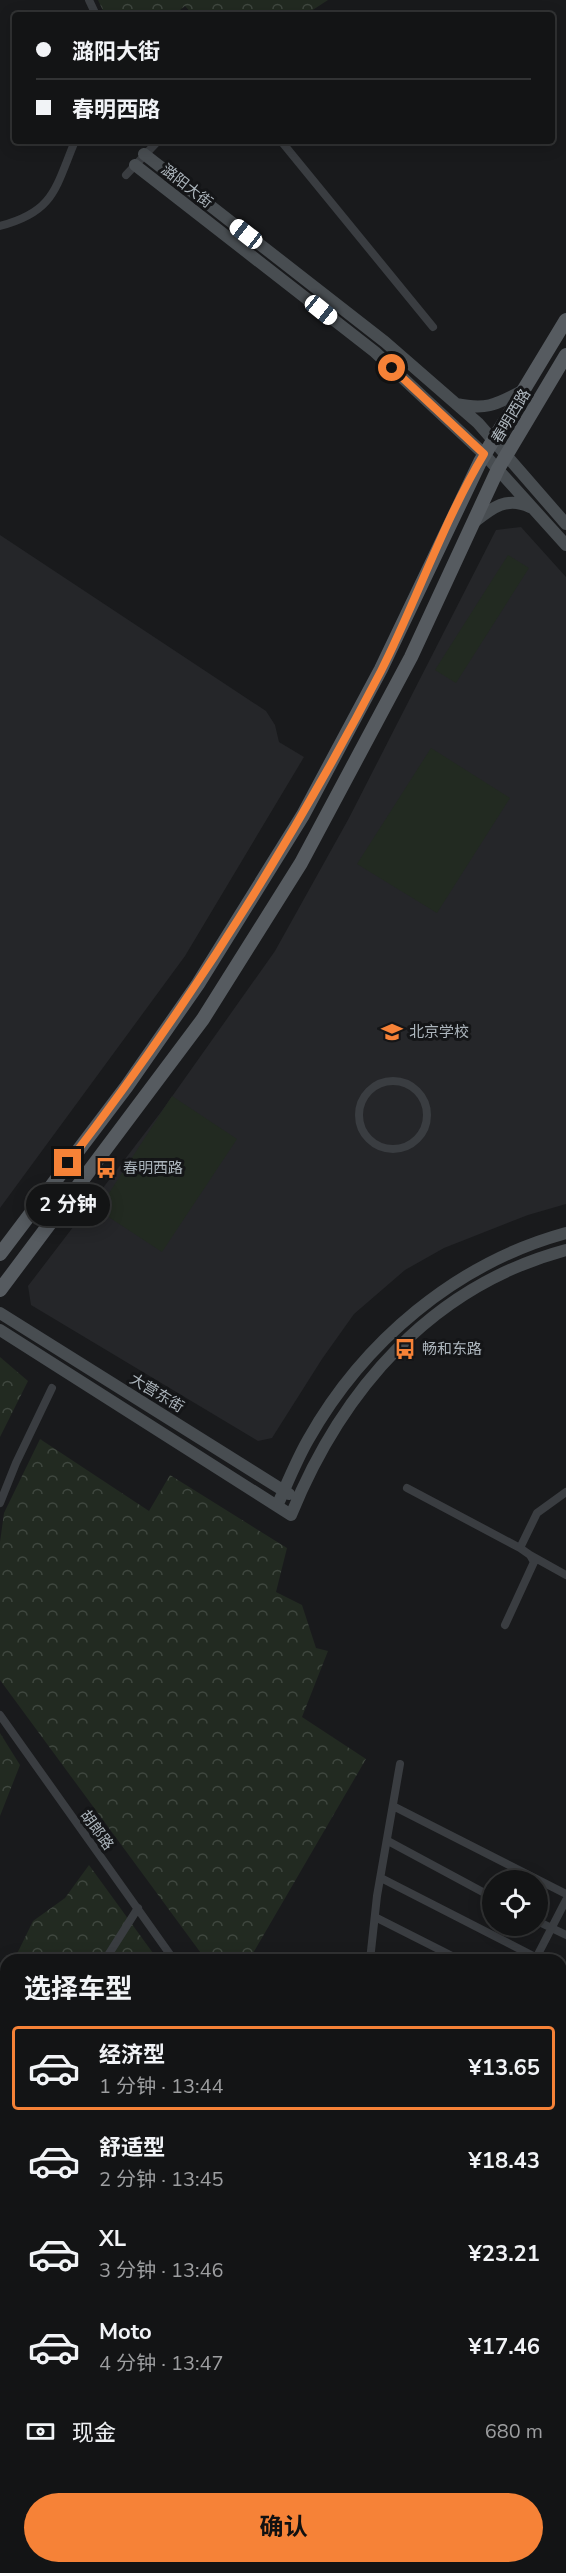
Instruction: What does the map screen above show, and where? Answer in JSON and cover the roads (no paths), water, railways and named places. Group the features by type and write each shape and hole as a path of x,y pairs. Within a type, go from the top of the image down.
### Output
{"main road":[{"name":"潞阳大街","path":"144,154 385,342 478,423 566,524"},
{"name":"潞阳大街","path":"135,165 375,352 484,454 536,509 566,545"},
{"name":"春明西路","path":"0,1254 127,1086 198,984 278,856 381,669 484,454 566,320"},
{"name":"春明西路","path":"0,1290 203,1019 290,881 351,773 411,657 498,469 566,355"},
{"path":"456,404 490,407 522,391"},
{"path":"463,494 473,495 476,501 464,524 466,538"},
{"path":"473,524 492,508 514,501 536,509"},
{"path":"277,1506 300,1455 326,1410 352,1373 392,1332 421,1307 462,1278 514,1251 566,1233"},
{"path":"297,1499 315,1460 359,1392 385,1359 420,1326 450,1304 489,1281 545,1256 566,1250"},
{"name":"大营东街","path":"0,1313 297,1499 291,1515 0,1330"}],"street":[{"path":"0,226 26,219 42,208 57,184 74,144"},
{"path":"126,175 155,144"},
{"path":"283,144 433,327"},
{"path":"389,1081 401,1082 420,1095 427,1117 418,1138 397,1149 376,1145 368,1138 359,1119 360,1108 370,1090 389,1081"},
{"path":"0,1503 16,1463 52,1388"},
{"path":"407,1488 566,1575"},
{"path":"520,1548 537,1513 566,1492"},
{"path":"505,1625 534,1562 530,1555"},
{"name":"胡郎路","path":"0,1715 170,1954"},
{"path":"370,1954 400,1764"},
{"path":"393,1806 566,1894"},
{"path":"388,1841 482,1892"},
{"path":"381,1878 526,1954"},
{"path":"540,1954 566,1900"},
{"path":"109,1954 138,1908"},
{"path":"375,1917 447,1954"},
{"path":"548,1926 566,1935"}],"place":[{"name":"北京学校","path":"392,1032"},
{"name":"春明西路","path":"106,1168"},
{"name":"畅和东路","path":"405,1349"}]}
